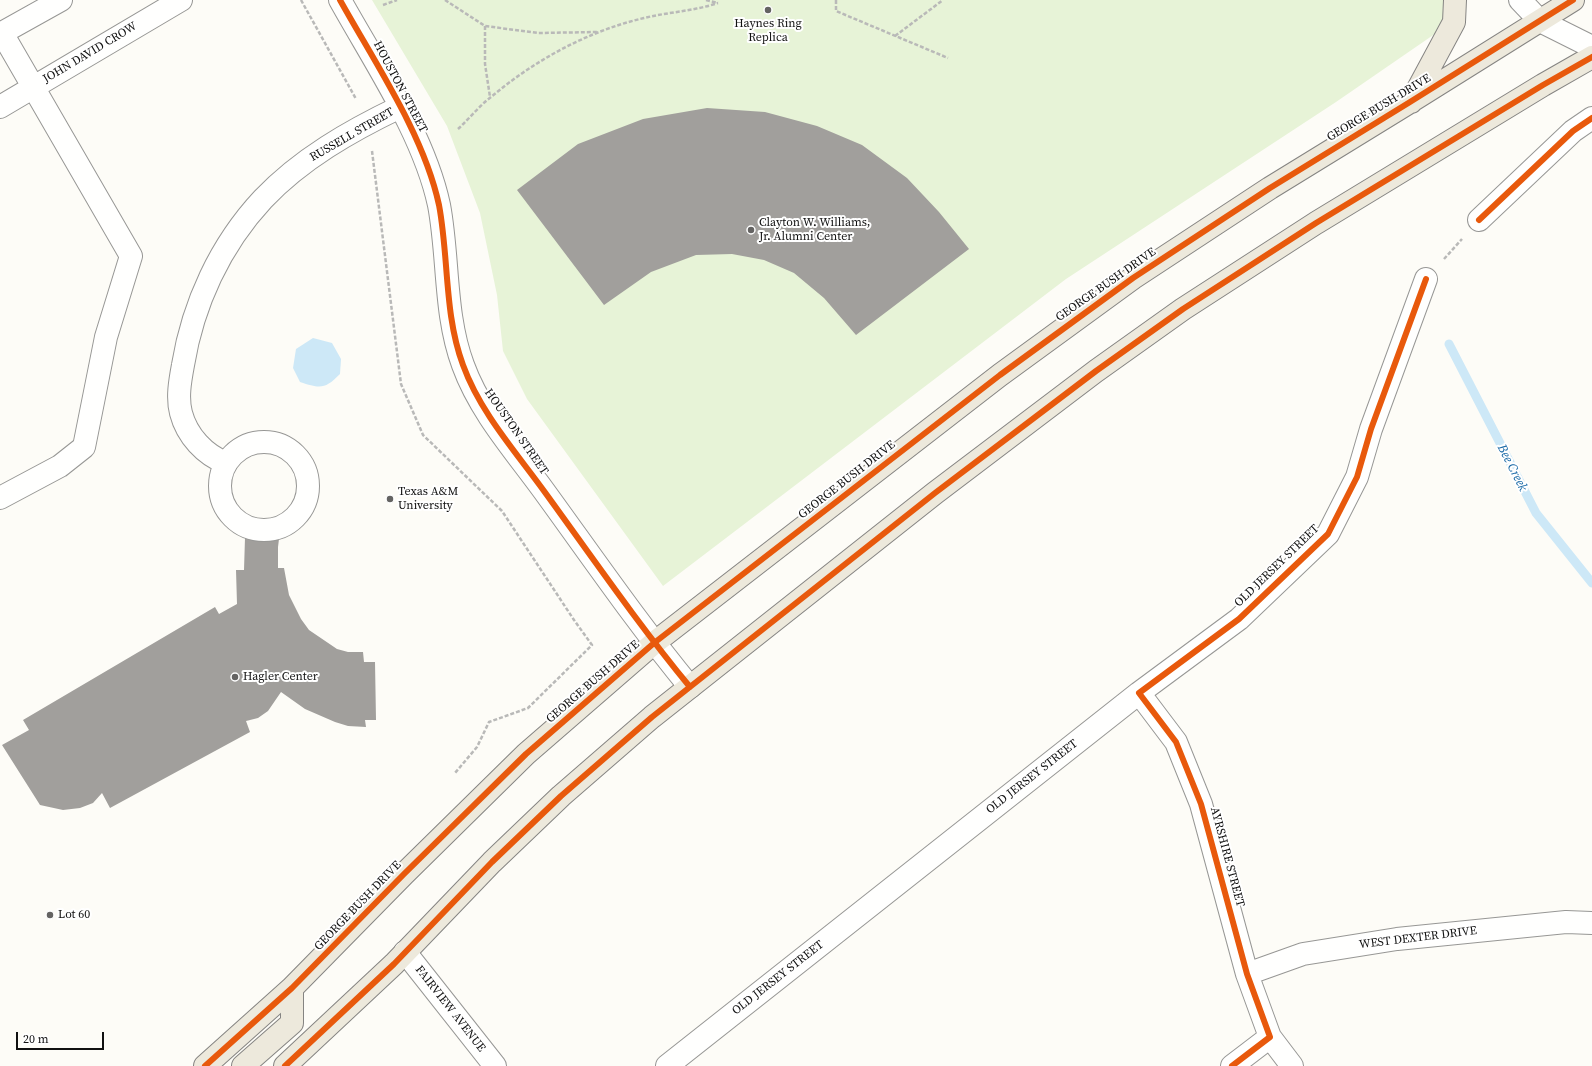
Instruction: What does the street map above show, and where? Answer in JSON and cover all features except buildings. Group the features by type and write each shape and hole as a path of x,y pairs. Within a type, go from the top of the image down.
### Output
{"main road":[{"path":"1410,102 1454,22 1455,0"},
{"name":"GEORGE BUSH DRIVE","path":"204,1066 292,988 404,874 526,754 654,643 1000,375 1133,278 1270,188 1573,0"},
{"path":"285,1066 405,952 492,862 561,796 652,717 935,494 1096,371 1183,309 1316,223 1543,85 1592,57"},
{"path":"243,1066 292,1023 292,988"}],"street":[{"path":"0,498 60,466 84,447 106,337 131,256 1,33 61,0"},
{"name":"JOHN DAVID CROW","path":"0,107 181,0"},
{"name":"HOUSTON STREET","path":"340,0 400,107 419,147 438,205 444,241 452,324 456,346 472,386 497,426 654,643 690,687"},
{"path":"1520,0 1540,21 1592,46"},
{"name":"RUSSELL STREET","path":"226,463 205,452 192,436 181,414 179,397 184,357 190,332 208,282 231,240 263,199 312,157 369,122 400,107"},
{"path":"1479,220 1573,131 1592,118"},
{"name":"OLD JERSEY STREET","path":"667,1066 1139,693 1239,619 1328,534 1357,477 1371,428 1426,278"},
{"name":"AYRSHIRE STREET","path":"1139,693 1176,742 1202,804 1247,974 1270,1037 1292,1066"},
{"name":"WEST DEXTER DRIVE","path":"1247,974 1304,954 1397,939 1566,922 1592,923"},
{"name":"FAIRVIEW AVENUE","path":"405,952 496,1066"},
{"path":"1232,1066 1270,1037"}],"path":[{"path":"301,0 369,122 401,384 423,435 502,511 592,646 528,708 489,722 477,747 455,773"},
{"path":"383,5 397,0"},
{"path":"445,0 484,26 538,33 600,32"},
{"path":"706,0 719,2"},
{"path":"836,0 836,11 948,58"},
{"path":"895,36 943,0"},
{"path":"458,129 490,97 552,54 600,32 645,17 702,9 719,2"},
{"path":"484,26 485,64 490,97"},
{"path":"1426,278 1479,220"}],"green space":[{"path":"372,0 1452,0 1442,29 1336,102 1066,279 663,586 527,399 503,351 497,295 480,213 447,126"}],"water":[{"path":"313,338 332,343 341,359 340,374 330,383 322,386 313,386 300,382 293,368 296,349"}],"waterway":[{"name":"Bee Creek","path":"1449,344 1536,513 1592,583"}],"cycle path":[{"path":"340,0 397,100 422,152 432,179 439,205 442,225 453,326 457,346 470,382 488,415 499,431 634,615 690,687"},
{"path":"205,1066 292,988 404,874 526,754 654,643 1000,375 1133,278 1270,188 1573,0"},
{"path":"285,1066 394,964 492,862 561,796 652,717 935,493 1096,371 1183,309 1316,223 1543,85 1592,57"},
{"path":"1479,220 1573,131 1592,118"},
{"path":"1232,1066 1270,1037 1247,974 1201,804 1176,742 1139,693 1239,619 1328,534 1357,477 1371,429 1426,279"}],"place":[{"name":"Haynes Ring Replica","path":"768,10"},
{"name":"Clayton W. Williams, Jr. Alumni Center","path":"751,230"},
{"name":"Texas A&M University","path":"390,499"},
{"name":"Hagler Center","path":"235,677"},
{"name":"Lot 60","path":"50,915"}]}
